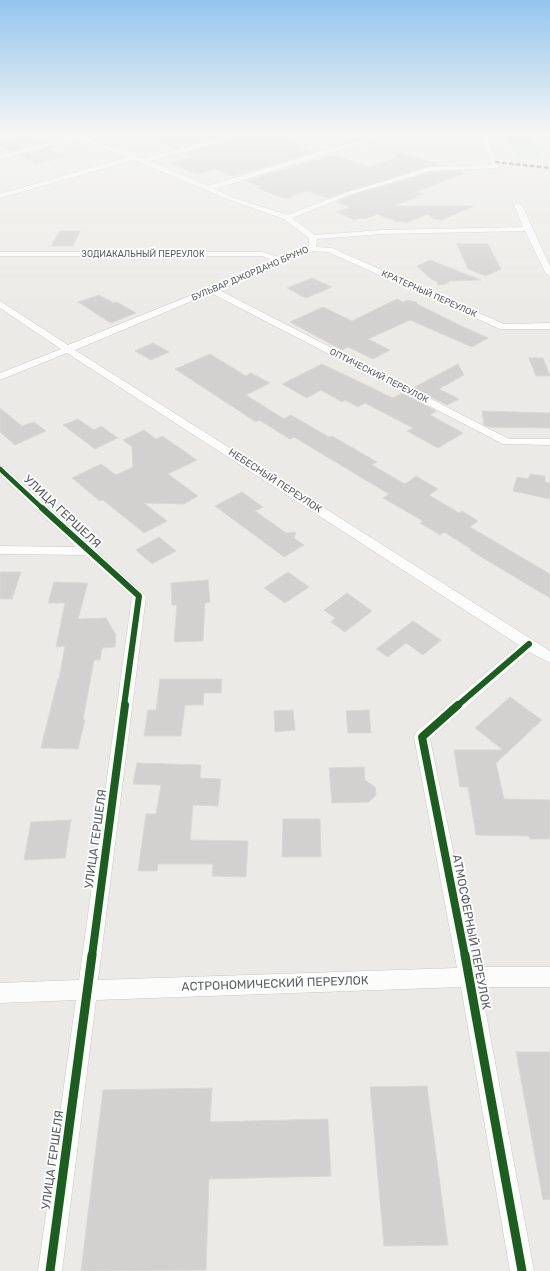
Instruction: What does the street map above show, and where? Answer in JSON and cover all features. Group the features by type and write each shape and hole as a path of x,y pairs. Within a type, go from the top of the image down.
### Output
{"street":[{"path":"0,196 13,192"},
{"path":"217,192 232,199 286,217 313,237"},
{"path":"286,217 353,192"},
{"path":"518,205 550,274"},
{"name":"БУЛЬВАР ДЖОРДАНО БРУНО","path":"0,377 69,350 311,249 313,237 390,232 528,229"},
{"name":"КРАТЕРНЫЙ ПЕРЕУЛОК","path":"311,249 329,250 503,327 550,326"},
{"name":"ЗОДИАКАЛЬНЫЙ ПЕРЕУЛОК","path":"0,254 149,252 262,254 284,261"},
{"name":"ОПТИЧЕСКИЙ ПЕРЕУЛОК","path":"212,290 507,442 550,442"},
{"name":"НЕБЕСНЫЙ ПЕРЕУЛОК","path":"0,304 69,350 550,658"},
{"name":"УЛИЦА ГЕРШЕЛЯ","path":"0,469 88,551 140,596 50,1271"},
{"path":"0,550 88,551"},
{"name":"АТМОСФЕРНЫЙ ПЕРЕУЛОК","path":"522,1271 469,977 422,737 529,644"},
{"name":"АСТРОНОМИЧЕСКИЙ ПЕРЕУЛОК","path":"0,993 469,977 550,977"}],"building":[{"path":"268,192 303,192 292,196 291,198 283,198"},
{"path":"311,192 345,192 327,198"},
{"path":"361,192 417,192 424,194 394,206 474,206 441,220 434,219 428,214 406,223 400,221 397,222 375,213 375,215 364,219 361,218 355,220 336,212 351,207 336,202"},
{"path":"60,231 80,231 73,246 51,246"},
{"path":"457,244 488,244 501,269 486,276 468,269"},
{"path":"430,260 481,280 450,281 445,284 438,285 437,282 431,279 417,266"},
{"path":"312,278 332,287 306,298 287,288"},
{"path":"99,295 114,303 117,302 136,313 111,323 78,302"},
{"path":"397,299 403,302 407,300 416,302 417,304 457,324 488,338 472,347 410,320 368,339 390,350 373,359 348,347 342,350 290,322 323,307 352,321"},
{"path":"153,343 169,352 151,360 135,351"},
{"path":"210,354 246,376 251,373 270,383 246,395 284,419 291,415 329,437 332,436 377,462 372,465 405,484 416,476 438,489 429,495 459,513 462,511 478,521 470,527 550,574 550,598 470,550 471,549 444,532 440,535 420,523 423,521 383,498 389,494 294,437 290,439 259,420 256,422 175,369"},
{"path":"529,358 543,358 550,376 536,376"},
{"path":"322,364 393,398 402,393 436,411 430,415 463,433 438,448 407,431 413,428 365,403 358,407 345,400 342,402 321,390 307,398 282,384"},
{"path":"458,364 464,375 439,389 459,399 447,405 413,388"},
{"path":"0,408 22,426 34,422 46,431 15,445 0,432"},
{"path":"482,411 550,413 550,428 488,427 484,425"},
{"path":"78,419 94,430 101,426 118,438 95,449 63,425"},
{"path":"144,430 156,439 162,436 197,460 168,474 198,496 184,504 144,503 167,521 144,533 103,500 100,501 72,478 101,464 116,475 133,467 132,447 123,440"},
{"path":"530,474 545,476 545,482 550,483 550,499 513,491 517,477 528,479"},
{"path":"242,492 263,507 255,511 286,533 296,532 294,538 304,545 284,557 215,506"},
{"path":"159,537 176,551 152,564 136,550"},
{"path":"0,572 21,572 12,599 0,599"},
{"path":"288,572 309,587 285,603 264,588"},
{"path":"208,580 210,602 205,603 203,641 174,642 177,605 172,605 171,583"},
{"path":"54,582 88,583 78,619 106,618 116,635 115,647 102,648 100,660 94,660 83,720 85,720 78,749 41,748 59,679 65,646 56,647 65,603 48,603"},
{"path":"347,593 372,611 345,632 331,622 335,618 324,610"},
{"path":"413,621 441,640 423,655 406,643 388,657 376,649"},
{"path":"160,679 222,679 221,693 204,693 203,705 185,705 181,736 144,736 148,710 156,710"},
{"path":"510,697 542,720 496,763 504,799 550,800 550,839 530,839 529,836 476,835 468,787 460,787 454,750 503,750 475,728"},
{"path":"293,710 295,730 275,732 274,711"},
{"path":"369,710 371,733 348,733 346,711"},
{"path":"137,763 201,765 200,778 221,779 218,806 193,805 190,840 248,841 246,877 212,876 213,864 158,864 157,871 138,871 146,814 156,814 161,785 133,784"},
{"path":"364,767 365,780 375,787 376,795 369,802 332,803 329,768"},
{"path":"283,819 320,819 321,857 282,857"},
{"path":"71,820 65,858 24,860 31,822"},
{"path":"516,1052 550,1052 550,1199 543,1200"},
{"path":"427,1086 448,1245 384,1246 370,1087"},
{"path":"212,1088 210,1122 328,1119 331,1176 209,1179 206,1270 81,1271 103,1090"}],"cycle path":[{"path":"0,469 139,596 50,1271"},
{"path":"522,1271 469,977 422,737 529,644"}]}
